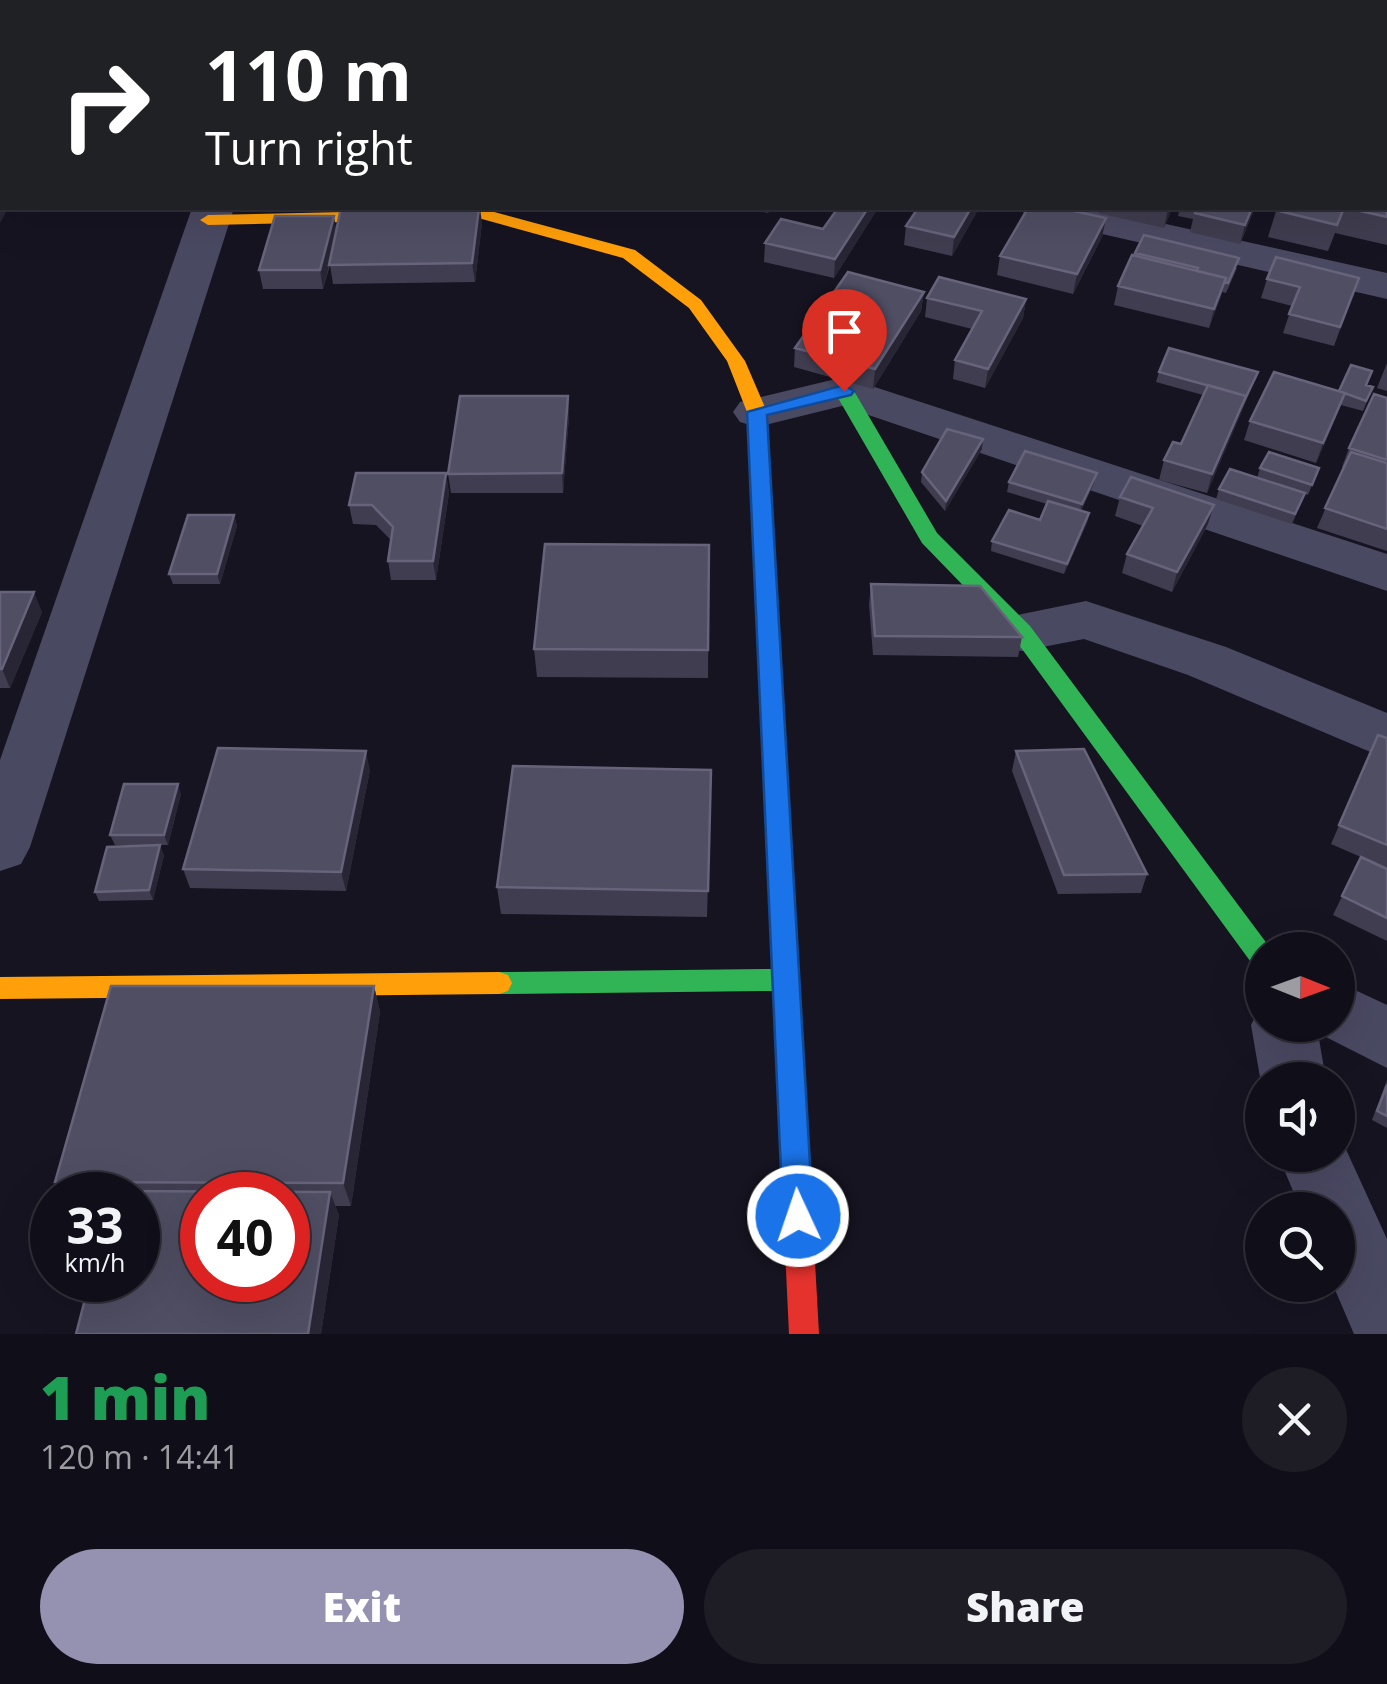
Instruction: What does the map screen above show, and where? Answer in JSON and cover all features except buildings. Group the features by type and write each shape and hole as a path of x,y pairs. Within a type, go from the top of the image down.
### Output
{"street":[{"path":"1050,210 1387,286"},
{"path":"0,846 211,214 482,214 628,254 695,304 736,361 757,412 804,1334"},
{"path":"757,412 844,391 1387,574"},
{"path":"844,391 929,538 1022,632 1245,934"},
{"path":"1022,632 1086,620 1207,662 1387,738"},
{"path":"0,988 785,980"},
{"path":"1355,1021 1387,1039"},
{"path":"1355,1251 1387,1324"}],"traffic: fast":[{"path":"844,391 929,538 1022,632 1245,934"},
{"path":"759,460 791,1080"},
{"path":"499,983 785,980"}],"traffic: slow":[{"path":"208,220 483,214 629,254 695,304 736,361 757,412 759,460"},
{"path":"0,988 499,983"}],"traffic: jam":[{"path":"791,1080 804,1334"}],"route":[{"path":"798,1216 757,412 844,391"}]}
